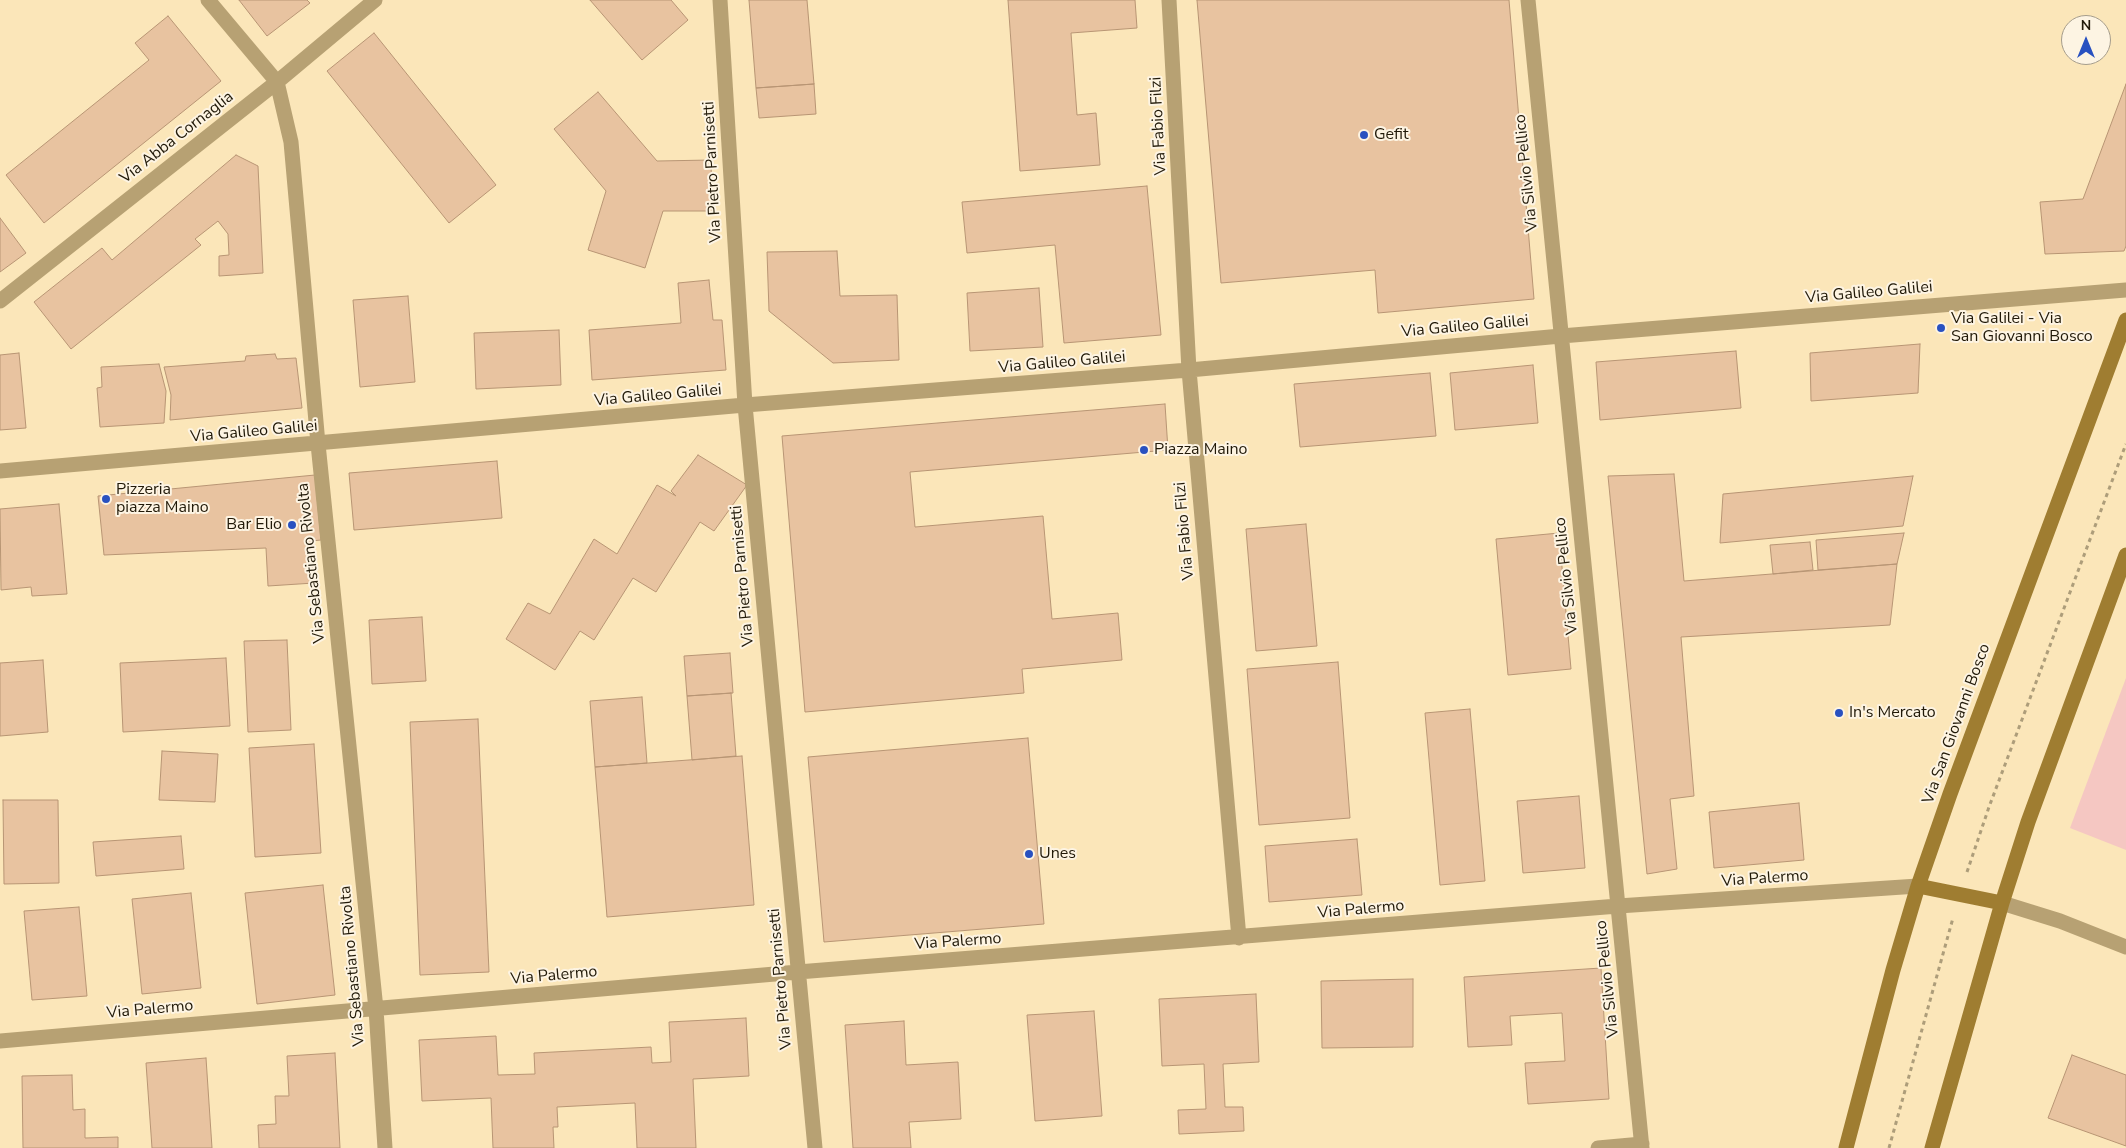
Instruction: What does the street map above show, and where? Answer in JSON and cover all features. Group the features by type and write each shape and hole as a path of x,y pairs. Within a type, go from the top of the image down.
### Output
{"main road":[{"name":"Via San Giovanni Bosco","path":"1846,1148 1893,970 1918,886 1953,785 2126,320"},
{"path":"1932,1148 2002,903 2028,822 2126,554"},
{"path":"1918,886 2002,903"}],"street":[{"name":"Via Sebastiano Rivolta","path":"208,0 277,82 291,142 318,444 376,1009 385,1148"},
{"name":"Via Abba Cornaglia","path":"0,301 277,82 375,0"},
{"name":"Via Pietro Parnisetti","path":"720,0 745,405 814,1148"},
{"name":"Via Fabio Filzi","path":"1169,0 1189,370 1238,938"},
{"name":"Via Silvio Pellico","path":"1528,0 1642,1146"},
{"name":"Via Galileo Galilei","path":"0,471 745,405 1189,370 1561,336 2126,290"},
{"name":"Via Palermo","path":"0,1040 798,972 1618,906 1918,886"},
{"path":"2002,903 2060,921 2126,947"},
{"path":"1598,1148 1642,1146"}],"path":[{"path":"1973,854 2126,444"},
{"path":"1889,1148 1947,935"}],"shaded area":[{"path":"2126,678 2126,850 2070,828"}],"building":[{"path":"239,0 307,0 310,3 267,36"},
{"path":"590,0 671,0 688,20 642,60"},
{"path":"749,0 807,0 814,84 756,88"},
{"path":"1008,0 1135,0 1137,28 1071,33 1077,115 1096,113 1100,165 1020,171"},
{"name":"Gefit","path":"1197,0 1509,0 1534,299 1378,313 1375,270 1221,283"},
{"path":"168,16 221,81 44,223 6,175 149,60 135,43"},
{"path":"374,33 496,185 449,223 327,71"},
{"path":"814,84 816,114 759,118 756,88"},
{"path":"2126,84 2126,246 2124,251 2045,254 2040,202 2083,199"},
{"path":"598,92 657,161 711,160 712,211 663,211 645,268 588,250 606,191 554,129"},
{"path":"236,155 258,166 263,273 219,276 219,256 229,255 228,234 218,221 195,239 201,245 71,349 34,302 102,248 112,260"},
{"path":"1147,186 1161,335 1064,343 1055,245 967,253 962,202"},
{"path":"0,218 26,253 0,272"},
{"path":"837,251 840,296 897,295 899,360 833,363 769,311 767,252"},
{"path":"709,280 713,320 722,320 726,370 592,380 589,330 681,323 678,283"},
{"path":"1039,288 1043,347 970,351 967,293"},
{"path":"408,296 415,382 360,387 353,300"},
{"path":"559,330 561,385 476,389 474,333"},
{"path":"1920,344 1918,393 1811,401 1810,353"},
{"path":"1736,351 1741,408 1600,420 1596,362"},
{"path":"19,353 26,428 0,430 0,355"},
{"path":"275,354 277,359 296,358 302,408 170,420 171,395 164,367 245,361 246,356"},
{"path":"159,364 166,391 164,423 100,427 97,388 102,387 101,367"},
{"path":"1533,365 1538,423 1455,430 1450,373"},
{"path":"1430,373 1436,436 1300,447 1294,384"},
{"path":"1165,404 1168,450 910,472 915,527 1043,516 1052,619 1118,613 1122,660 1022,669 1024,693 805,712 782,436"},
{"path":"698,455 747,485 714,531 700,522 656,592 633,578 594,640 580,631 555,670 506,639 528,603 550,614 594,539 617,554 657,485 676,496 671,491"},
{"path":"497,461 502,518 354,530 349,473"},
{"path":"1674,474 1684,581 1897,564 1890,625 1681,637 1694,796 1670,799 1677,869 1647,874 1608,476"},
{"path":"315,475 321,540 311,541 314,583 268,586 266,548 104,555 98,496"},
{"path":"1913,476 1903,526 1720,543 1723,494"},
{"path":"59,504 67,594 32,596 31,587 1,590 0,509"},
{"path":"1306,524 1317,646 1256,651 1246,529"},
{"path":"1559,533 1571,669 1508,675 1496,539"},
{"path":"1904,533 1897,564 1818,570 1816,540"},
{"path":"1810,542 1813,570 1773,574 1770,545"},
{"path":"422,617 426,681 372,684 369,620"},
{"path":"287,640 291,730 248,732 244,641"},
{"path":"730,653 733,693 687,696 684,656"},
{"path":"226,658 230,726 123,732 120,663"},
{"path":"43,660 48,732 0,736 0,663"},
{"path":"1338,662 1350,818 1259,825 1247,669"},
{"path":"731,693 736,756 692,760 687,696"},
{"path":"642,697 647,763 595,767 590,701"},
{"path":"1470,709 1485,881 1440,885 1425,713"},
{"path":"478,719 489,972 420,975 410,722"},
{"path":"1028,738 1044,924 824,942 808,757"},
{"path":"314,744 321,853 255,857 249,748"},
{"path":"162,751 218,754 215,802 159,800"},
{"path":"742,756 754,905 607,917 595,767"},
{"path":"1579,796 1585,868 1523,873 1517,801"},
{"path":"3,800 58,800 59,883 4,884"},
{"path":"1799,803 1804,860 1714,868 1709,812"},
{"path":"181,836 184,869 96,876 93,842"},
{"path":"1357,839 1362,895 1269,902 1265,846"},
{"path":"323,885 335,995 257,1004 245,893"},
{"path":"191,893 201,988 142,994 132,899"},
{"path":"79,907 87,996 32,1000 24,911"},
{"path":"1601,968 1609,1099 1528,1104 1525,1063 1565,1061 1562,1013 1510,1016 1512,1045 1468,1047 1464,977"},
{"path":"1413,979 1413,1047 1322,1048 1321,981"},
{"path":"1256,994 1259,1062 1223,1064 1225,1107 1243,1107 1244,1131 1179,1134 1178,1110 1206,1109 1204,1064 1162,1066 1159,999"},
{"path":"1094,1011 1102,1116 1035,1121 1027,1015"},
{"path":"746,1018 749,1076 693,1079 696,1148 637,1148 635,1103 557,1107 558,1127 553,1127 554,1148 493,1148 491,1098 422,1101 419,1040 496,1036 498,1075 535,1074 534,1053 651,1047 652,1063 671,1062 669,1022"},
{"path":"904,1021 906,1065 958,1062 961,1119 909,1122 911,1148 853,1148 845,1025"},
{"path":"335,1053 340,1148 259,1148 258,1125 276,1124 275,1096 289,1096 287,1056"},
{"path":"2072,1055 2126,1075 2126,1146 2048,1118"},
{"path":"206,1058 212,1148 152,1148 146,1063"},
{"path":"72,1075 73,1110 85,1109 85,1138 118,1137 118,1148 23,1148 22,1076"}],"place":[{"name":"Gefit","path":"1364,135"},
{"name":"Via Galilei - Via San Giovanni Bosco","path":"1941,328"},
{"name":"Piazza Maino","path":"1144,450"},
{"name":"Pizzeria piazza Maino","path":"106,499"},
{"name":"Bar Elio","path":"292,525"},
{"name":"In's Mercato","path":"1839,713"},
{"name":"Unes","path":"1029,854"}]}
